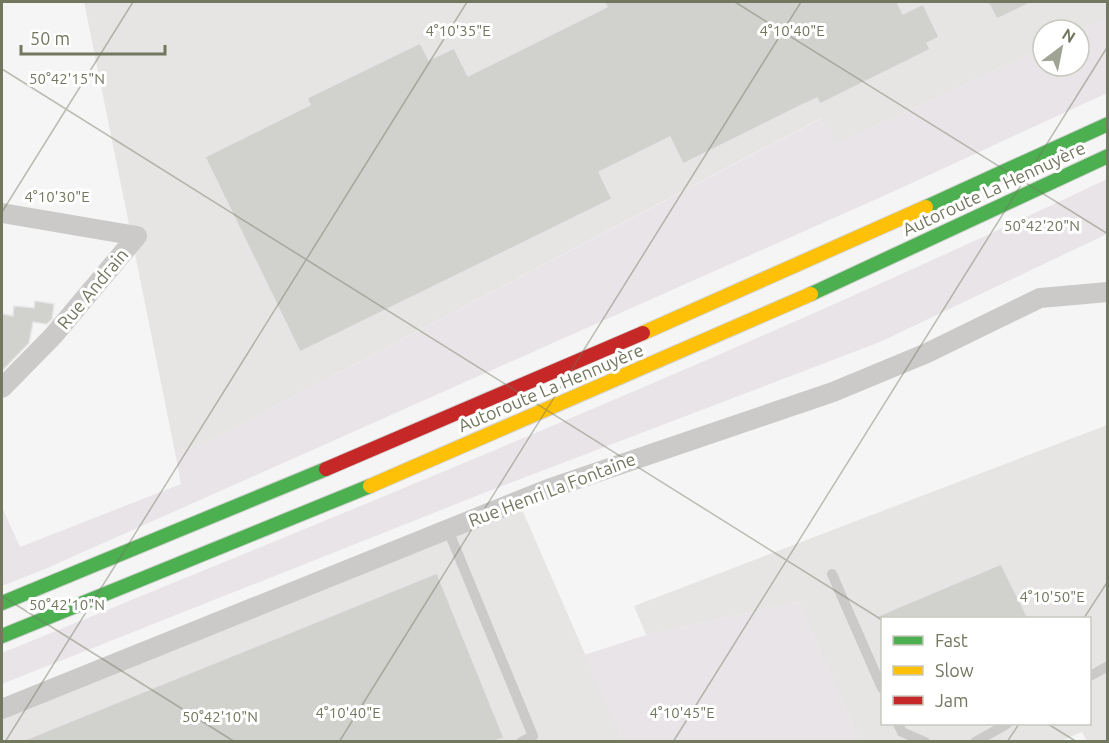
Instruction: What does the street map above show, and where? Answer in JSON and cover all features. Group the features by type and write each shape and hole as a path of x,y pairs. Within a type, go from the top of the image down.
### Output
{"highway":[{"name":"Autoroute La Hennuyère","path":"2,603 323,471 774,277 1107,124"},
{"name":"Autoroute La Hennuyère","path":"2,636 334,501 788,305 1107,156"}],"street":[{"name":"Rue Andrain","path":"2,213 137,236 53,336 2,388"},
{"name":"Rue Henri La Fontaine","path":"2,709 548,489 833,392 927,353 1040,298 1107,291"}],"lane":[{"path":"448,530 533,736 520,741"},
{"path":"832,574 881,686"},
{"path":"1091,675 1107,666"},
{"path":"899,725 902,732 925,741"},
{"path":"975,741 1003,725"}],"shaded area":[{"path":"84,2 1107,2 1108,18 1091,26 1091,18 1031,18 1031,54 837,144 821,118 209,441 175,452"},
{"path":"1107,18 1107,93 899,189 45,569 2,586 2,507 20,547 181,484 175,452 209,441 822,118 837,144 1031,54 1031,78 1091,78 1091,25"},
{"path":"1107,179 1107,234 880,342 484,493 2,684 2,653 558,424 971,243"},
{"path":"1107,425 1107,741 1087,741 1082,732 1059,742 859,741 799,602 646,635 634,606"},
{"path":"517,498 623,741 2,742 2,711"},
{"path":"799,602 859,741 623,741 584,655 646,635"}],"building":[{"path":"604,2 897,2 903,14 923,4 939,37 927,43 930,49 923,53 820,104 817,98 683,164 670,137 599,172 612,199 300,352 205,157 310,105 307,98 420,43 429,60 454,48 468,76 607,7"},
{"path":"988,2 1032,2 997,19"},
{"path":"35,301 54,304 52,319 47,324 33,322 29,343 2,371 2,314 13,316 14,306 34,308"},
{"path":"1001,564 1028,617 881,617 873,618"},
{"path":"437,573 504,738 495,741 22,741"}],"traffic: fast":[{"path":"926,207 1108,124"},
{"path":"811,294 1108,156"},
{"path":"2,603 326,469"},
{"path":"2,636 370,486"}],"traffic: slow":[{"path":"643,333 926,207"},
{"path":"370,486 811,294"}],"traffic: jam":[{"path":"326,469 643,333"}]}
